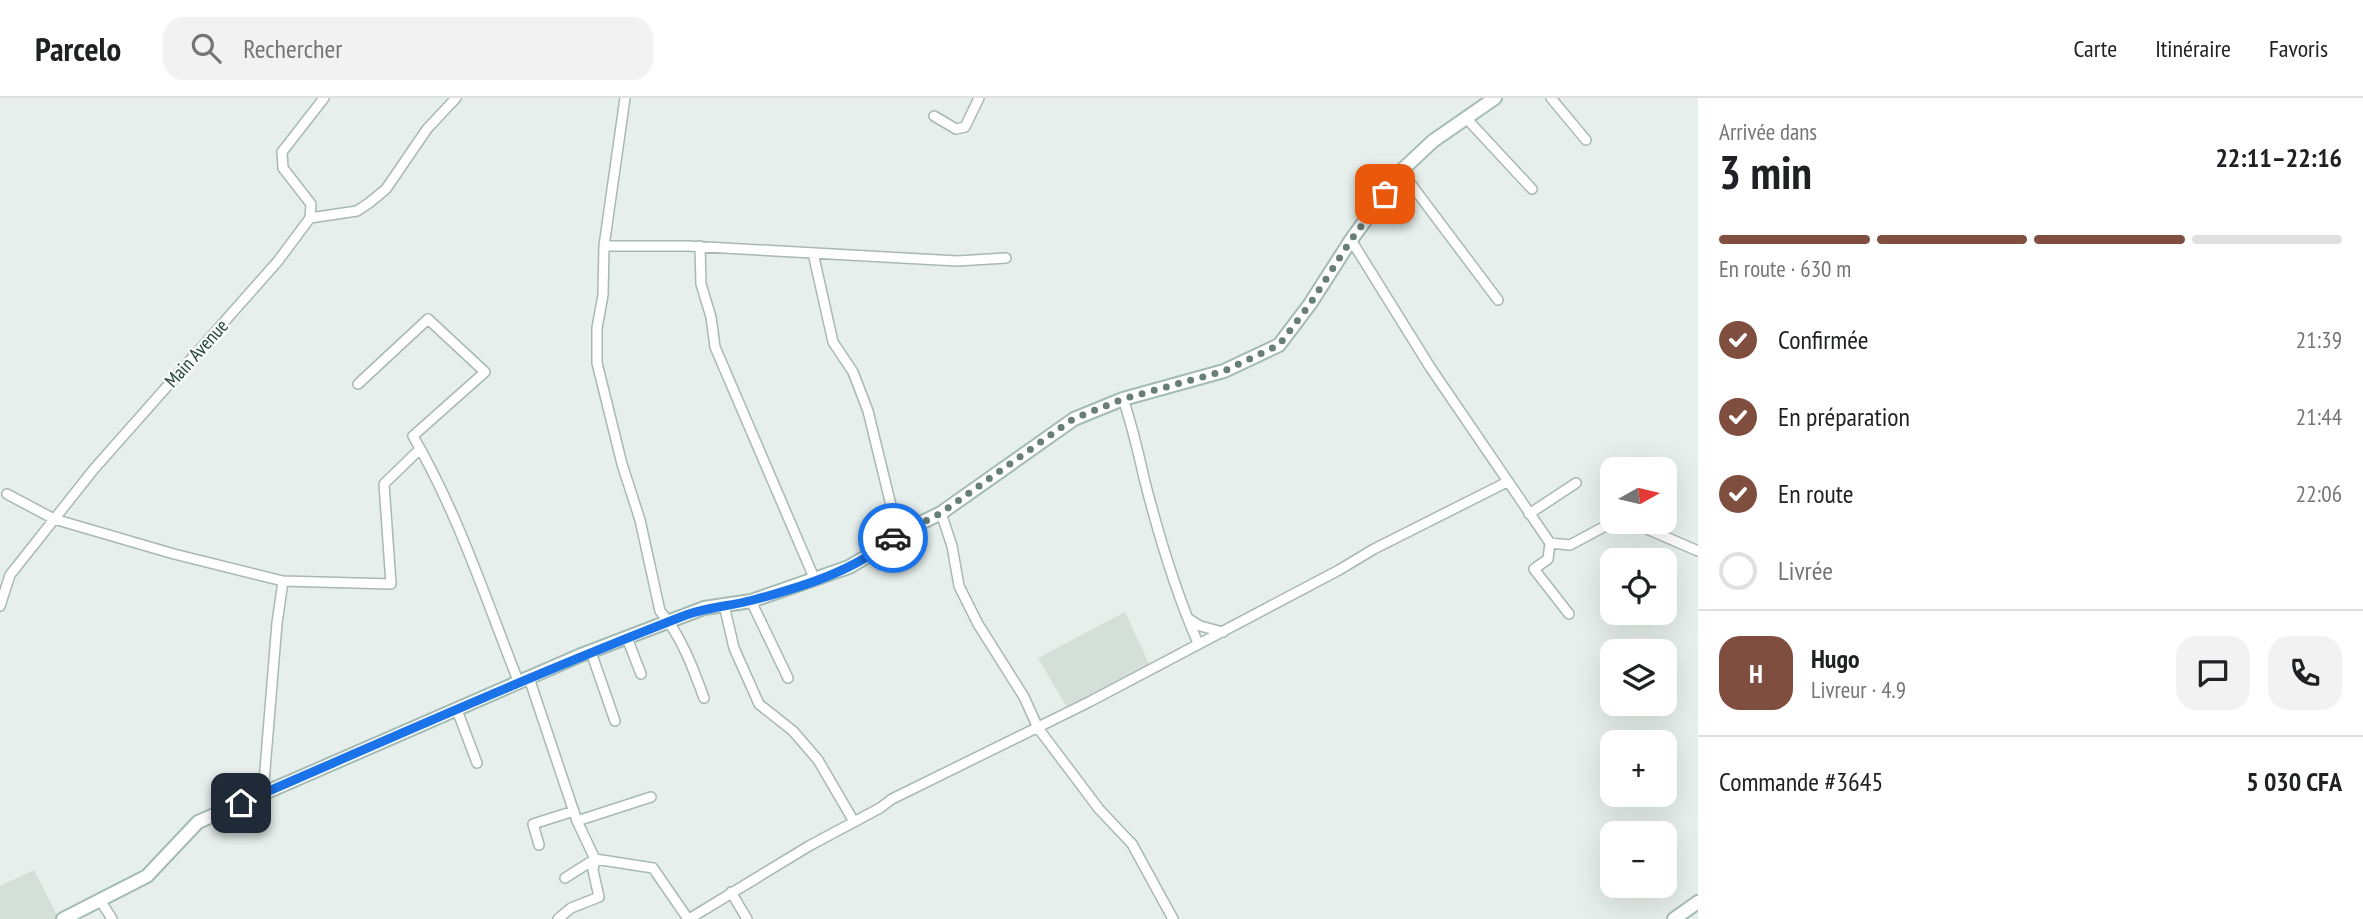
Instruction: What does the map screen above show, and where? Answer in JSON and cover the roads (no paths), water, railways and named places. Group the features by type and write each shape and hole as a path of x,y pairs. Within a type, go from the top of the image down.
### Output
{"street":[{"path":"324,98 282,152 283,168 311,204 310,218 357,211 369,204 386,189 427,129 456,98"},
{"path":"625,98 604,246 597,363 622,464 640,520 660,611 669,622 693,668 704,698"},
{"path":"934,116 956,129 965,127 979,98"},
{"path":"63,919 147,876 198,822 627,638 704,608 751,601 849,567 881,548 898,534 941,513 1073,419 1123,399 1224,371 1279,345 1401,171 1433,141 1495,98"},
{"path":"1551,98 1586,140"},
{"path":"1466,118 1532,189"},
{"path":"1401,171 1498,300"},
{"name":"Main Avenue","path":"0,606 10,575 54,519 94,469 278,261 310,218"},
{"path":"1351,240 1430,367 1549,543 1548,559 1534,569 1569,614"},
{"path":"604,246 700,246 957,261 1006,258"},
{"path":"700,246 701,284 711,317 715,347 815,580"},
{"path":"813,253 833,342 853,372 867,411 898,534"},
{"path":"358,384 428,319 485,372 412,436 454,517 524,681 577,821 595,859 593,870 599,897 571,908 558,919"},
{"path":"1123,399 1135,433 1166,553 1198,643"},
{"path":"7,494 54,519 174,554 283,581 391,584 384,484 420,449"},
{"path":"565,878 595,859 653,868 689,919 853,820 964,762 1038,728 1223,632 1374,549 1507,482"},
{"path":"1529,514 1576,483"},
{"path":"941,513 952,546 959,586 978,624 1024,697 1038,728 1100,809 1132,844 1173,919"},
{"path":"1549,543 1570,545 1600,529"},
{"path":"1659,534 1698,551"},
{"path":"263,794 283,581"},
{"path":"751,601 788,678"},
{"path":"724,605 734,648 759,704 793,731 818,760 853,820"},
{"path":"1187,618 1200,626 1223,632"},
{"path":"627,638 641,674"},
{"path":"592,652 615,721"},
{"path":"457,710 477,764"},
{"path":"577,821 651,797"},
{"path":"539,845 533,824 574,811"},
{"path":"731,892 747,919"},
{"path":"100,900 112,919"},
{"path":"1674,919 1698,902"}]}
